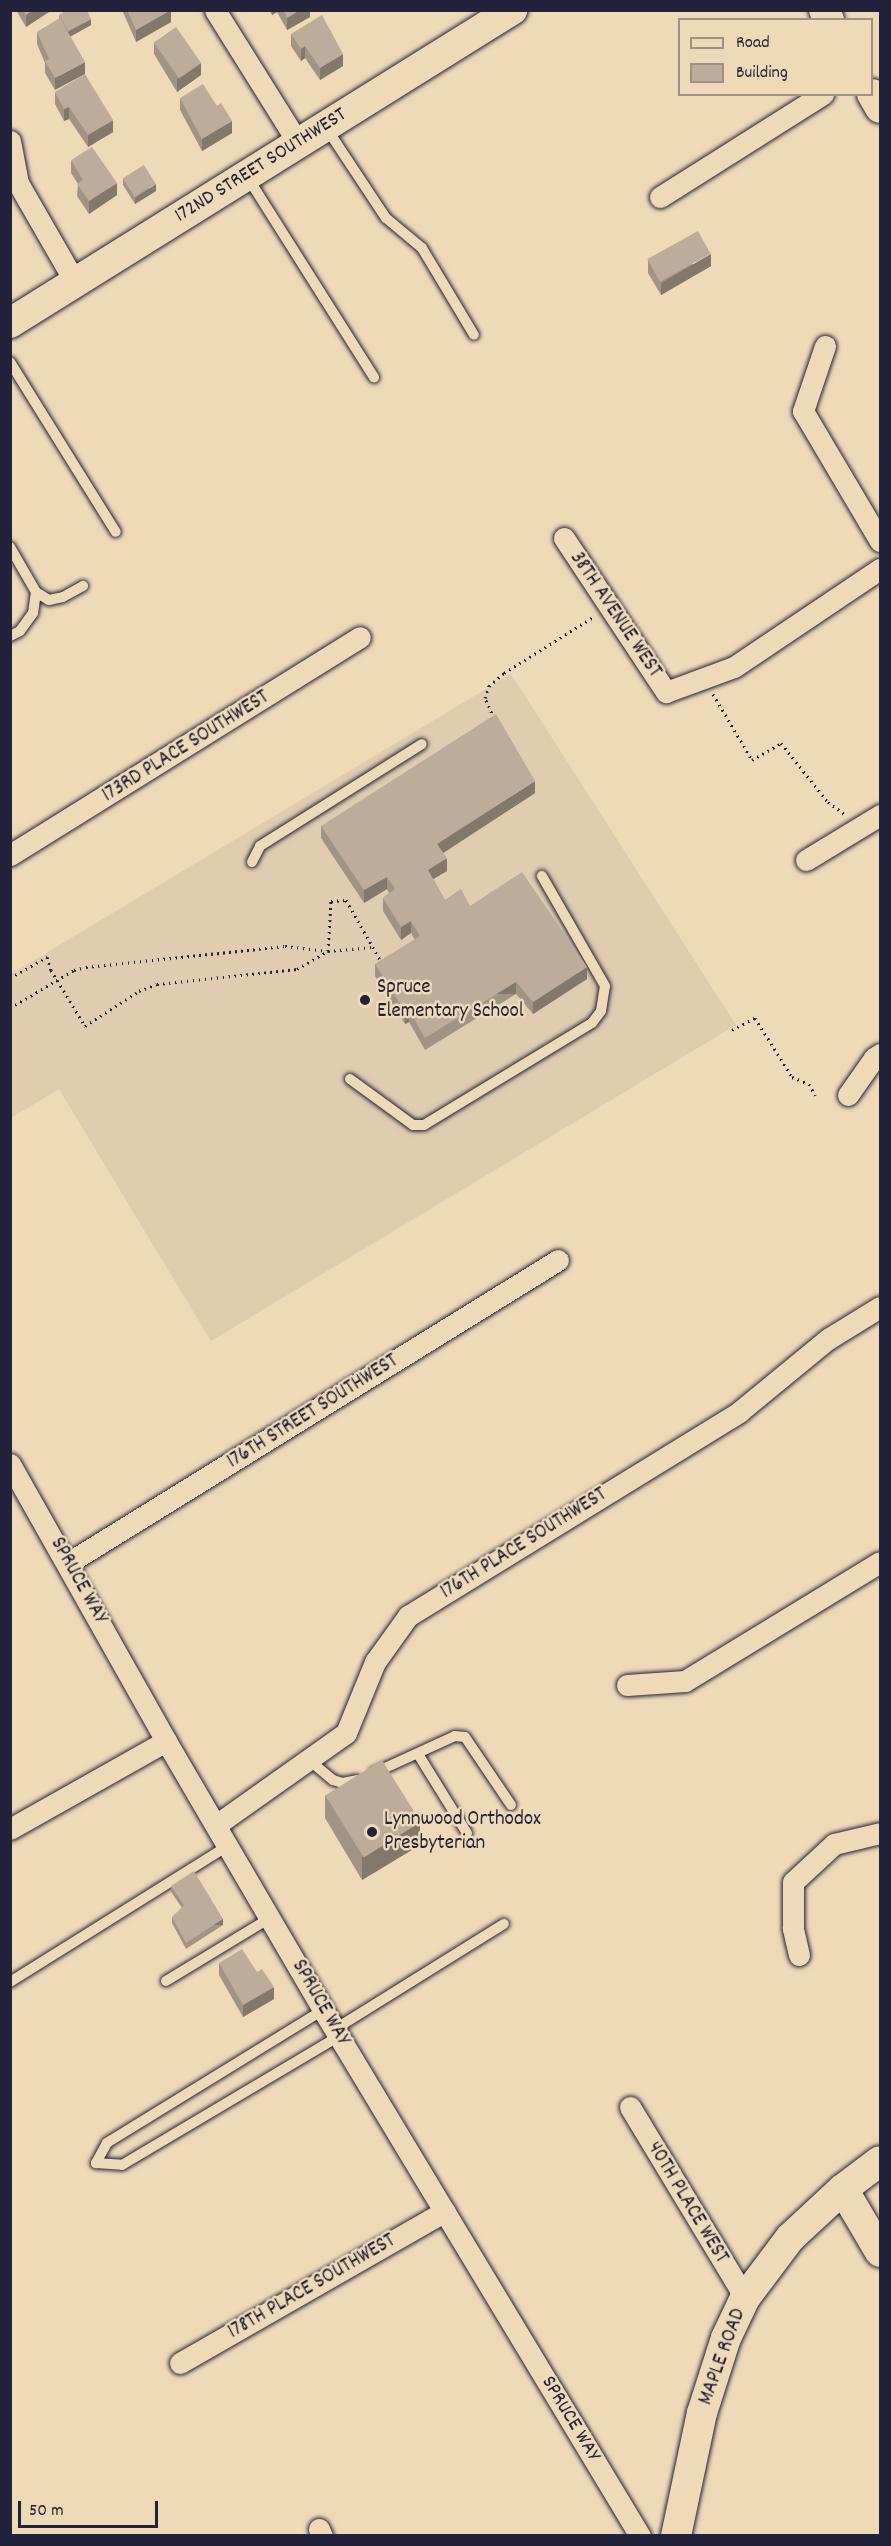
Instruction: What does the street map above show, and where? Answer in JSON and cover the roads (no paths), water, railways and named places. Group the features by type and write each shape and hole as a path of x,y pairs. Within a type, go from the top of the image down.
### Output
{"street":[{"path":"215,10 298,143"},
{"name":"172ND STREET SOUTHWEST","path":"10,323 511,11"},
{"path":"660,197 820,96"},
{"path":"10,141 18,183 76,284"},
{"path":"825,346 803,411 880,541"},
{"name":"38TH AVENUE WEST","path":"564,538 666,692 734,667 880,569"},
{"name":"173RD PLACE SOUTHWEST","path":"10,855 360,637"},
{"path":"806,860 880,815"},
{"path":"848,1095 874,1058 880,1054"},
{"name":"176TH STREET SOUTHWEST","path":"68,1563 558,1260"},
{"name":"176TH PLACE SOUTHWEST","path":"216,1825 346,1733 375,1662 408,1616 739,1412 828,1339 880,1307"},
{"name":"SPRUCE WAY","path":"10,1464 68,1563 166,1741 323,2010 640,2535"},
{"path":"627,1685 685,1681 880,1562"},
{"path":"10,1829 166,1741"},
{"path":"799,1955 793,1928 793,1882 834,1844 880,1833"},
{"name":"40TH PLACE WEST","path":"630,2108 745,2298"},
{"name":"MAPLE ROAD","path":"676,2535 702,2413 726,2338 745,2298 790,2238 843,2189 880,2161"},
{"path":"843,2189 880,2252"},
{"name":"178TH PLACE SOUTHWEST","path":"180,2363 445,2211"}],"lane":[{"path":"325,126 386,218 422,248 474,335"},
{"path":"246,175 374,377"},
{"path":"10,362 116,532"},
{"path":"10,547 36,592 49,600 63,597 83,586"},
{"path":"10,636 20,631 33,613 36,592"},
{"path":"252,862 260,846 422,744"},
{"path":"350,1079 412,1125 424,1125 592,1023 601,1011 605,987 542,876"},
{"path":"309,1760 323,1774 343,1782 362,1779 455,1736 465,1737 511,1805"},
{"path":"418,1754 467,1833"},
{"path":"10,1982 228,1846"},
{"path":"166,1981 270,1918"},
{"path":"323,2010 107,2142 96,2163 122,2165 337,2033 504,1924"}],"place":[{"name":"Spruce Elementary School","path":"365,1000"},
{"name":"Lynnwood Orthodox Presbyterian","path":"372,1832"}]}
